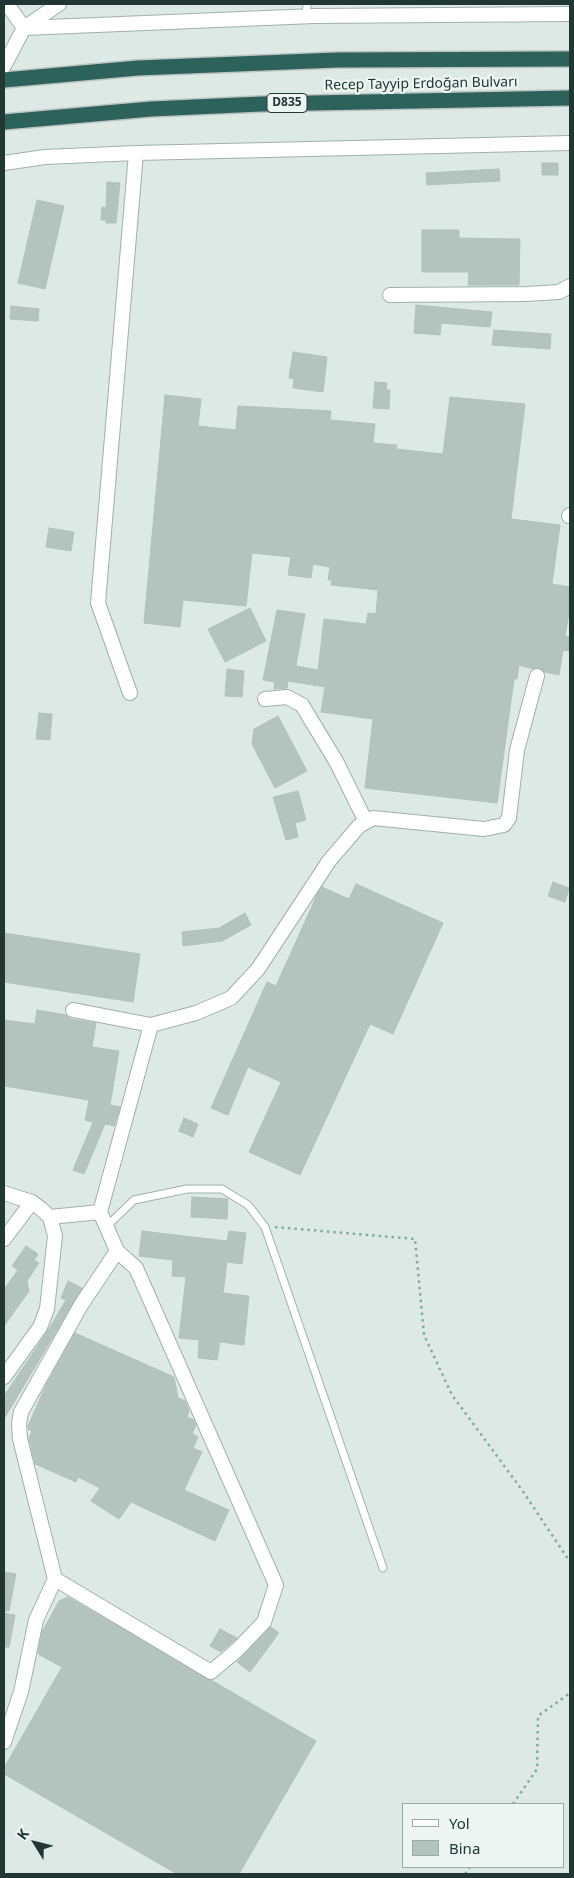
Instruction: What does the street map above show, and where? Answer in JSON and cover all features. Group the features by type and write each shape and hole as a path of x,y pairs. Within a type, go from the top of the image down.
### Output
{"highway":[{"name":"Recep Tayyip Erdoğan Bulvarı","path":"4,80 138,68 337,60 570,59"},
{"name":"Recep Tayyip Erdoğan Bulvarı","path":"4,122 151,109 243,104 570,98"}],"street":[{"path":"7,4 24,28"},
{"path":"4,66 24,28 59,4"},
{"path":"24,28 306,10 447,9 570,14"},
{"path":"4,163 45,157 136,153 570,143"},
{"path":"130,693 98,603 136,153"},
{"path":"390,295 535,294 559,292 570,286"},
{"path":"73,1010 151,1025 196,1013 231,998 258,969 329,861 348,837 373,818 484,829 504,825 509,818 517,750 537,676"},
{"path":"265,699 287,698 302,704 337,763 366,822"},
{"path":"55,1580 211,1672 237,1650 264,1622 276,1585 136,1268 117,1251 108,1225 100,1212 151,1025"},
{"path":"4,1193 32,1202 50,1217 55,1236 47,1309 40,1327 4,1377"},
{"path":"4,1239 32,1202"},
{"path":"50,1217 100,1212"},
{"path":"4,1742 21,1692 36,1620 55,1580 20,1440 19,1424 21,1412 80,1305 117,1251"}],"lane":[{"path":"108,1225 134,1200 187,1189 222,1188 248,1205 265,1227 383,1568"}],"path":[{"path":"265,1227 415,1239 424,1335 452,1395 522,1490 570,1562"},
{"path":"514,1803 538,1769 538,1716 570,1693"}],"building":[{"path":"542,163 558,163 558,175 542,175"},
{"path":"499,169 500,181 427,185 426,173"},
{"path":"107,182 120,183 116,223 106,223 106,220 101,220 102,207 106,208"},
{"path":"37,200 64,206 45,289 18,283"},
{"path":"422,230 459,230 459,238 520,239 519,285 468,285 469,272 422,272"},
{"path":"416,305 492,312 490,327 441,323 440,335 414,333"},
{"path":"11,306 39,309 38,321 10,319"},
{"path":"494,330 551,334 550,349 492,345"},
{"path":"293,352 327,357 323,392 293,388 294,379 289,378"},
{"path":"375,382 387,383 386,390 390,390 389,409 373,408"},
{"path":"165,395 201,399 198,426 236,430 238,406 331,411 330,420 375,424 373,443 397,445 396,449 443,454 450,397 525,404 511,519 560,525 552,584 570,587 570,607 565,636 570,637 570,651 563,650 559,675 544,672 539,667 533,669 519,665 517,679 514,679 497,803 365,788 373,719 321,712 325,687 288,681 287,688 274,689 275,682 263,680 277,610 305,614 296,666 318,670 324,619 366,624 368,613 376,614 378,590 331,585 332,580 328,580 330,567 313,564 311,578 288,575 291,557 252,553 246,606 183,600 180,627 144,623"},
{"path":"49,528 74,532 71,551 46,547"},
{"path":"250,608 266,641 225,662 208,629"},
{"path":"227,669 244,671 242,697 225,696"},
{"path":"39,713 52,714 50,740 36,739"},
{"path":"278,716 307,771 275,788 252,744 254,729"},
{"path":"298,791 306,820 295,823 298,837 286,840 273,797"},
{"path":"553,882 569,888 565,902 548,896"},
{"path":"356,884 443,923 393,1034 370,1024 300,1175 249,1152 281,1082 248,1067 228,1115 211,1108 267,982 276,986 322,887 349,899"},
{"path":"245,913 251,925 222,941 183,946 182,932 219,928"},
{"path":"4,933 140,954 133,1002 4,982"},
{"path":"37,1010 96,1023 92,1047 119,1051 110,1105 120,1107 114,1126 105,1124 84,1174 73,1170 93,1122 85,1120 89,1100 4,1086 4,1020 35,1024"},
{"path":"184,1118 198,1124 193,1137 179,1131"},
{"path":"192,1197 228,1199 227,1219 191,1217"},
{"path":"142,1231 227,1241 229,1231 246,1233 242,1264 227,1262 223,1293 249,1296 244,1345 220,1342 217,1360 198,1358 199,1340 179,1338 186,1277 172,1276 173,1260 139,1256"},
{"path":"26,1246 38,1254 34,1260 39,1263 27,1281 29,1291 4,1326 4,1289 18,1270 12,1266"},
{"path":"68,1281 82,1288 4,1419 4,1396 66,1300 61,1298"},
{"path":"75,1333 174,1377 178,1398 185,1401 189,1411 187,1417 194,1420 196,1425 192,1434 198,1437 193,1448 202,1452 184,1490 229,1510 215,1541 131,1502 119,1519 91,1501 100,1488 78,1477 76,1482 35,1464 29,1438 32,1431 28,1429 28,1426 46,1385"},
{"path":"4,1572 16,1574 9,1611 4,1611"},
{"path":"68,1597 316,1741 239,1874 177,1874 4,1774 4,1768 62,1667 38,1654 42,1632 59,1601"},
{"path":"4,1613 15,1615 9,1647 4,1647"},
{"path":"271,1627 279,1633 250,1672 237,1662"},
{"path":"220,1629 237,1638 221,1652 210,1646"}]}
